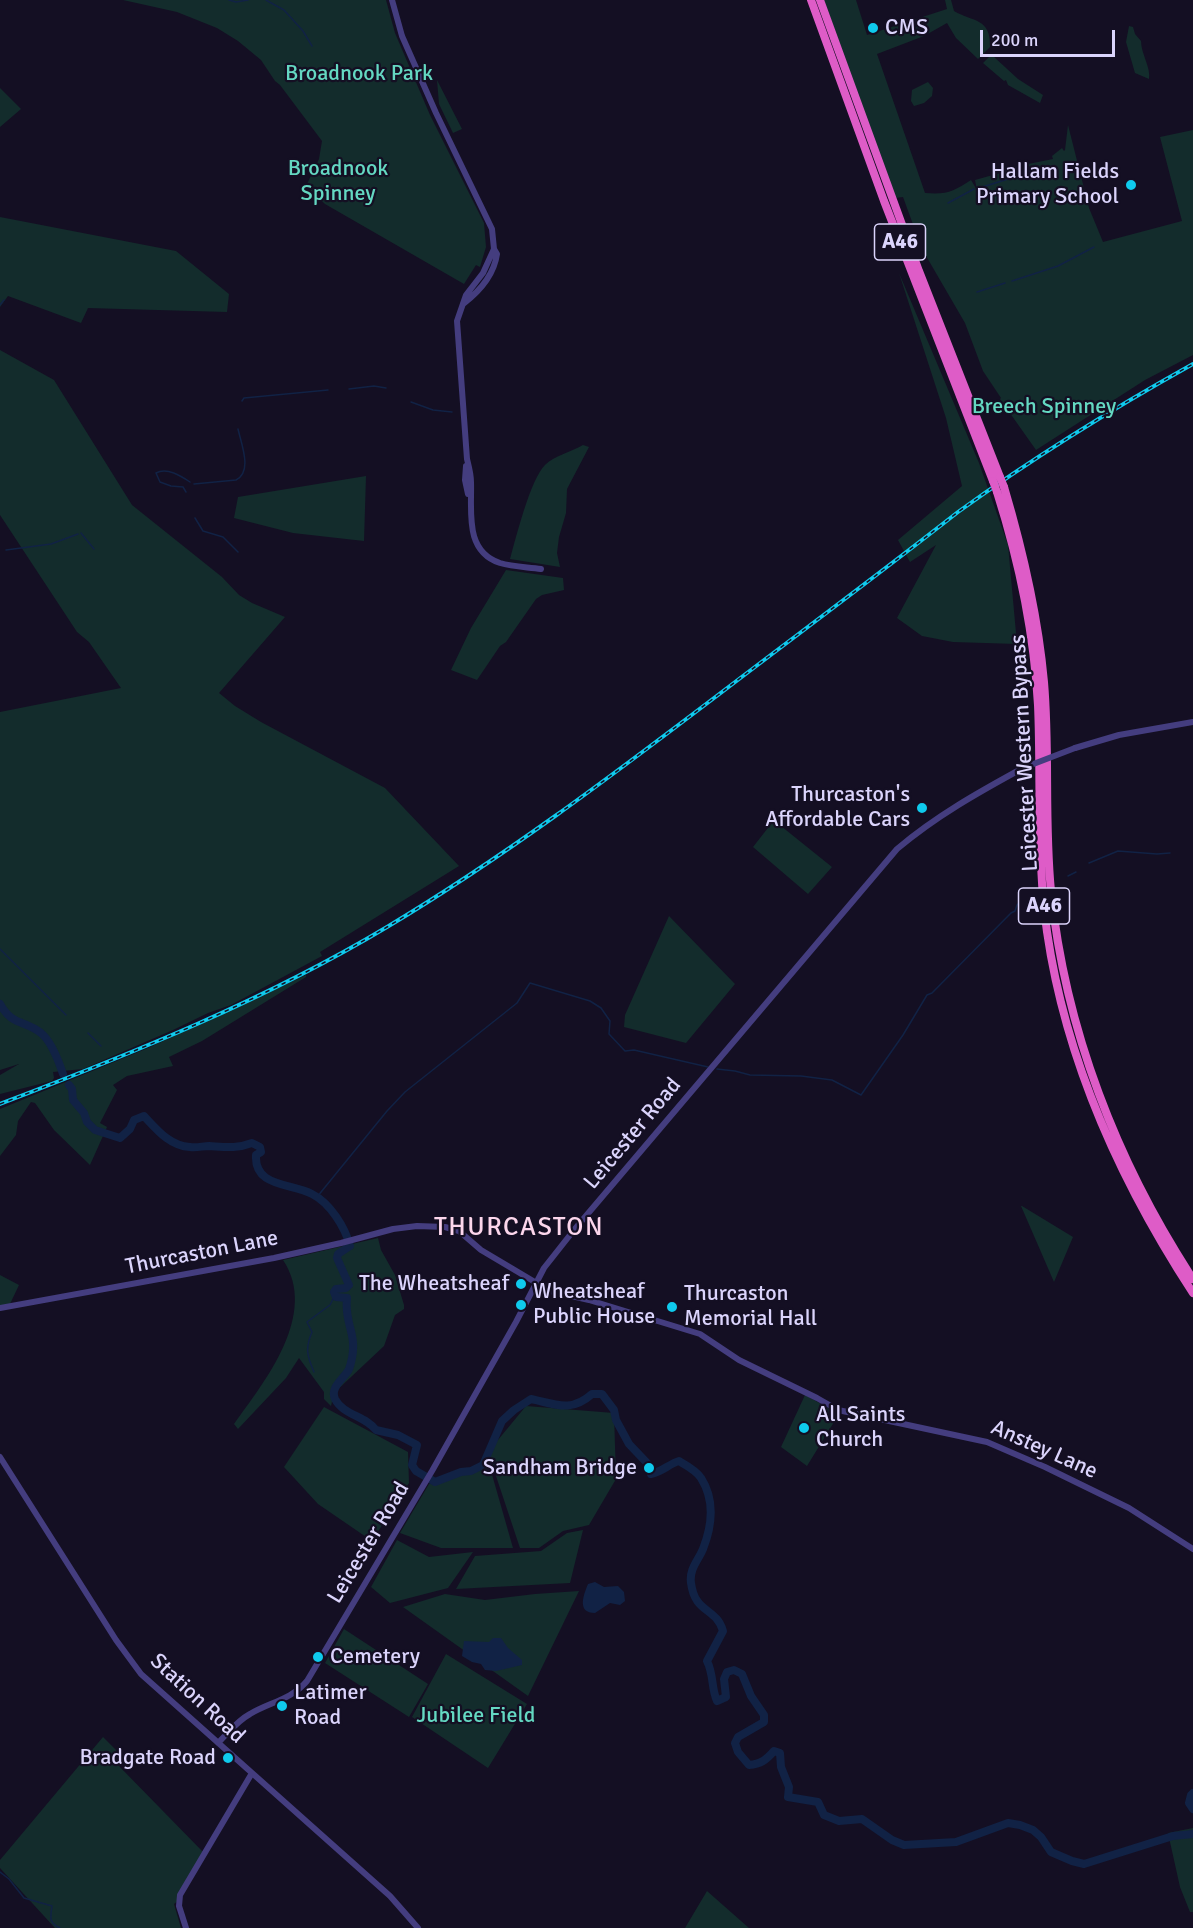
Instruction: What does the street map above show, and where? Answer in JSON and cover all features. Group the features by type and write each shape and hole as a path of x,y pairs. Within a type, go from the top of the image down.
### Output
{"highway":[{"name":"A46","path":"811,0 884,201 997,479"},
{"name":"A46","path":"820,0 1000,489"},
{"name":"Leicester Western Bypass","path":"1000,489 1028,578 1042,662 1050,879 1055,924 1067,986 1078,1030 1096,1084 1123,1150 1159,1223 1193,1279"},
{"name":"Leicester Western Bypass","path":"1000,489 1031,637 1038,712 1043,891 1058,983 1079,1059 1111,1143 1143,1209 1193,1293"}],"street":[{"path":"392,0 402,36 431,102 491,223 494,249 497,254 492,271 483,285 463,304 457,321 467,459 471,480 472,531 475,541 483,552 499,562 542,569"},
{"name":"Leicester Road","path":"218,1743 241,1720 258,1710 284,1700 307,1681 424,1485 544,1268 897,849 954,807 1023,768 1075,748 1119,735 1193,722"},
{"name":"Anstey Lane","path":"408,1227 434,1226 458,1230 489,1255 550,1291 589,1300 700,1334 739,1360 838,1410 987,1442 1129,1508 1193,1549"},
{"name":"Thurcaston Lane","path":"0,1308 258,1261 408,1227"},
{"name":"Station Road","path":"0,1457 133,1664 175,1706 390,1896 418,1928"},
{"path":"186,1928 179,1905 180,1894 252,1773"}],"green space":[{"name":"Broadnook Park","path":"123,0 386,0 395,33 430,115 484,223 486,247 480,267 476,265 464,284 325,204 306,186 319,159 322,141 261,60 238,41 217,28 177,12"},
{"name":"Breech Spinney","path":"824,0 856,0 867,35 947,9 945,0 951,0 954,11 980,22 987,31 990,47 978,59 956,38 947,23 924,36 877,54 925,193 950,191 971,180 977,190 975,180 1000,173 1008,168 1053,159 1052,156 1062,148 1065,150 1068,125 1089,208 1103,242 1182,221 1160,137 1193,130 1193,355 1145,380 1036,450 983,371 965,323 922,249 903,197 895,198"},
{"path":"1129,26 1133,27 1141,41 1149,70 1149,79 1135,73 1126,42"},
{"path":"993,56 1018,79 1043,95 1040,103 1008,85 1006,80 1004,81 983,63"},
{"path":"437,80 462,129 453,133 439,104"},
{"path":"928,82 933,88 932,96 924,103 914,106 911,101 912,90"},
{"path":"0,88 21,109 0,127"},
{"path":"0,217 176,251 229,294 227,312 88,308 81,323 8,296 0,307"},
{"path":"899,273 979,463 1008,545 1017,644 953,642 922,636 897,618 936,545 910,562 898,540 962,486 946,418"},
{"path":"0,350 54,380 132,505 222,577 239,595 285,617 219,693 261,722 385,788 459,866 320,952 322,956 231,1005 83,1069 53,1072 52,1081 0,1094 0,1075 19,1064 0,1070 0,712 121,688 89,642 77,632 0,515"},
{"path":"583,445 589,447 567,489 566,513 557,553 560,567 510,559 524,510 539,472 553,459"},
{"path":"366,476 364,541 293,533 234,518 238,497"},
{"path":"506,570 563,578 564,590 542,595 536,599 477,680 451,670 471,628"},
{"path":"776,822 832,867 808,894 753,847 771,824"},
{"path":"669,916 735,984 686,1043 624,1027 625,1015"},
{"path":"306,975 202,1041 169,1057 173,1066 127,1076 113,1085 117,1090 100,1123 107,1127 90,1165 54,1130 35,1103 31,1102 18,1121 16,1135 0,1156 0,1109 148,1048"},
{"path":"1021,1206 1073,1237 1054,1282"},
{"path":"378,1238 381,1250 395,1275 404,1305 404,1309 395,1315 384,1346 334,1393 331,1406 324,1399 324,1392 299,1358 286,1378 238,1429 234,1424 273,1367 284,1346 291,1324 295,1302 293,1281 283,1260"},
{"path":"0,1275 19,1285 10,1304 0,1306"},
{"path":"805,1395 839,1414 807,1466 781,1447"},
{"path":"526,1406 614,1413 616,1479 589,1525 563,1531 539,1548 520,1548 488,1452"},
{"path":"324,1407 408,1452 409,1483 372,1541 318,1504 284,1467"},
{"path":"489,1464 513,1548 441,1548 400,1533 429,1484 460,1476"},
{"path":"583,1530 570,1583 456,1589 475,1556 541,1551 567,1533"},
{"path":"397,1540 429,1557 473,1552 448,1588 390,1603 371,1587"},
{"path":"579,1591 528,1696 403,1607 445,1594 485,1600"},
{"path":"344,1629 428,1684 409,1717 325,1663"},
{"name":"Jubilee Field","path":"446,1654 527,1704 488,1768 412,1717"},
{"path":"103,1737 125,1759 118,1765 204,1853 179,1900 174,1904 181,1928 55,1928 0,1868 0,1860"},
{"path":"1193,1828 1193,1912 1190,1912 1180,1887 1168,1833"},
{"path":"707,1891 749,1928 685,1928"}],"water":[{"path":"595,1582 604,1587 618,1586 624,1592 625,1601 620,1605 610,1603 595,1613 589,1612 584,1607 584,1594 588,1584"},
{"path":"493,1638 501,1638 508,1648 522,1660 522,1665 496,1671 485,1670 481,1664 462,1656 464,1641 489,1642"}],"waterway":[{"path":"229,0 236,2 248,0"},
{"path":"266,0 284,10 303,31 312,46"},
{"path":"979,188 1050,166"},
{"path":"948,203 974,189"},
{"path":"1012,281 1058,266 1094,247"},
{"path":"977,292 1005,283"},
{"path":"0,305 4,300"},
{"path":"349,389 374,386 386,388"},
{"path":"242,401 244,398 328,390"},
{"path":"411,402 433,410 452,412"},
{"path":"194,484 236,480 241,476 244,471 245,457 238,429"},
{"path":"186,492 183,487 160,482 156,473 169,472 190,482"},
{"path":"195,518 203,531 223,537 238,552"},
{"path":"81,533 94,549"},
{"path":"6,550 51,544 78,534"},
{"path":"1089,863 1118,851 1170,853"},
{"path":"1068,876 1076,872"},
{"path":"717,1069 750,1075 801,1076 832,1080 861,1095 903,1035 927,995 932,993 1015,911 1024,898"},
{"path":"0,949 66,1015"},
{"path":"317,1197 405,1092 517,1003 530,983 590,1001 601,1008 610,1021 609,1034 625,1051 634,1050 708,1067"},
{"path":"0,1004 9,1016 35,1029 45,1037 55,1052 63,1074"},
{"path":"88,1033 101,1046"},
{"path":"69,1085 72,1089 73,1100 95,1130 120,1138 130,1129 134,1120 144,1116 164,1136 183,1146 231,1147 252,1143 260,1147 261,1152 256,1155 257,1165 267,1179 312,1194 331,1209 341,1224 350,1246 338,1254 337,1258 349,1285 346,1288 336,1289 334,1292 336,1297 347,1298 347,1314 353,1342 349,1370 335,1388 335,1399 343,1409 372,1425 376,1430 398,1435 417,1445 412,1465 416,1471 435,1482 483,1465 502,1421 531,1399 555,1405 570,1405 577,1404 592,1394 602,1394 614,1410 616,1420 629,1444 648,1464 651,1474 679,1461 697,1473 705,1486 711,1513 706,1540 693,1569 691,1583 697,1600 716,1618 723,1631 707,1661 715,1696 717,1701 726,1697 724,1679 727,1672 734,1670 742,1674 751,1696 764,1715 764,1722 738,1737 735,1743 738,1752 749,1765 763,1761 774,1751 780,1753 781,1767 789,1787 788,1797 818,1802 824,1815 839,1821 862,1819 892,1840 904,1845 956,1842 1008,1823 1020,1825 1033,1830 1051,1852 1084,1864 1173,1836 1193,1834"},
{"path":"314,1372 308,1352 312,1332 307,1322 330,1305 335,1295"},
{"path":"1193,1793 1189,1803 1193,1809"},
{"path":"0,1872 9,1879 24,1898 52,1906 51,1920 60,1928"}],"railway":[{"path":"0,1104 198,1024 294,978 387,927 473,873 597,786 986,492 1073,435 1193,364"}],"place":[{"name":"CMS","path":"873,28"},
{"name":"Hallam Fields Primary School","path":"1131,185"},
{"name":"Thurcaston's Affordable Cars","path":"922,808"},
{"name":"The Wheatsheaf","path":"521,1284"},
{"name":"Wheatsheaf Public House","path":"521,1305"},
{"name":"Thurcaston Memorial Hall","path":"672,1307"},
{"name":"All Saints Church","path":"804,1428"},
{"name":"Sandham Bridge","path":"649,1468"},
{"name":"Cemetery","path":"318,1657"},
{"name":"Latimer Road","path":"282,1706"},
{"name":"Bradgate Road","path":"228,1758"}],"district":[{"name":"THURCASTON","path":"519,1228"}],"park label":[{"name":"Broadnook Spinney","path":"338,182"}]}
